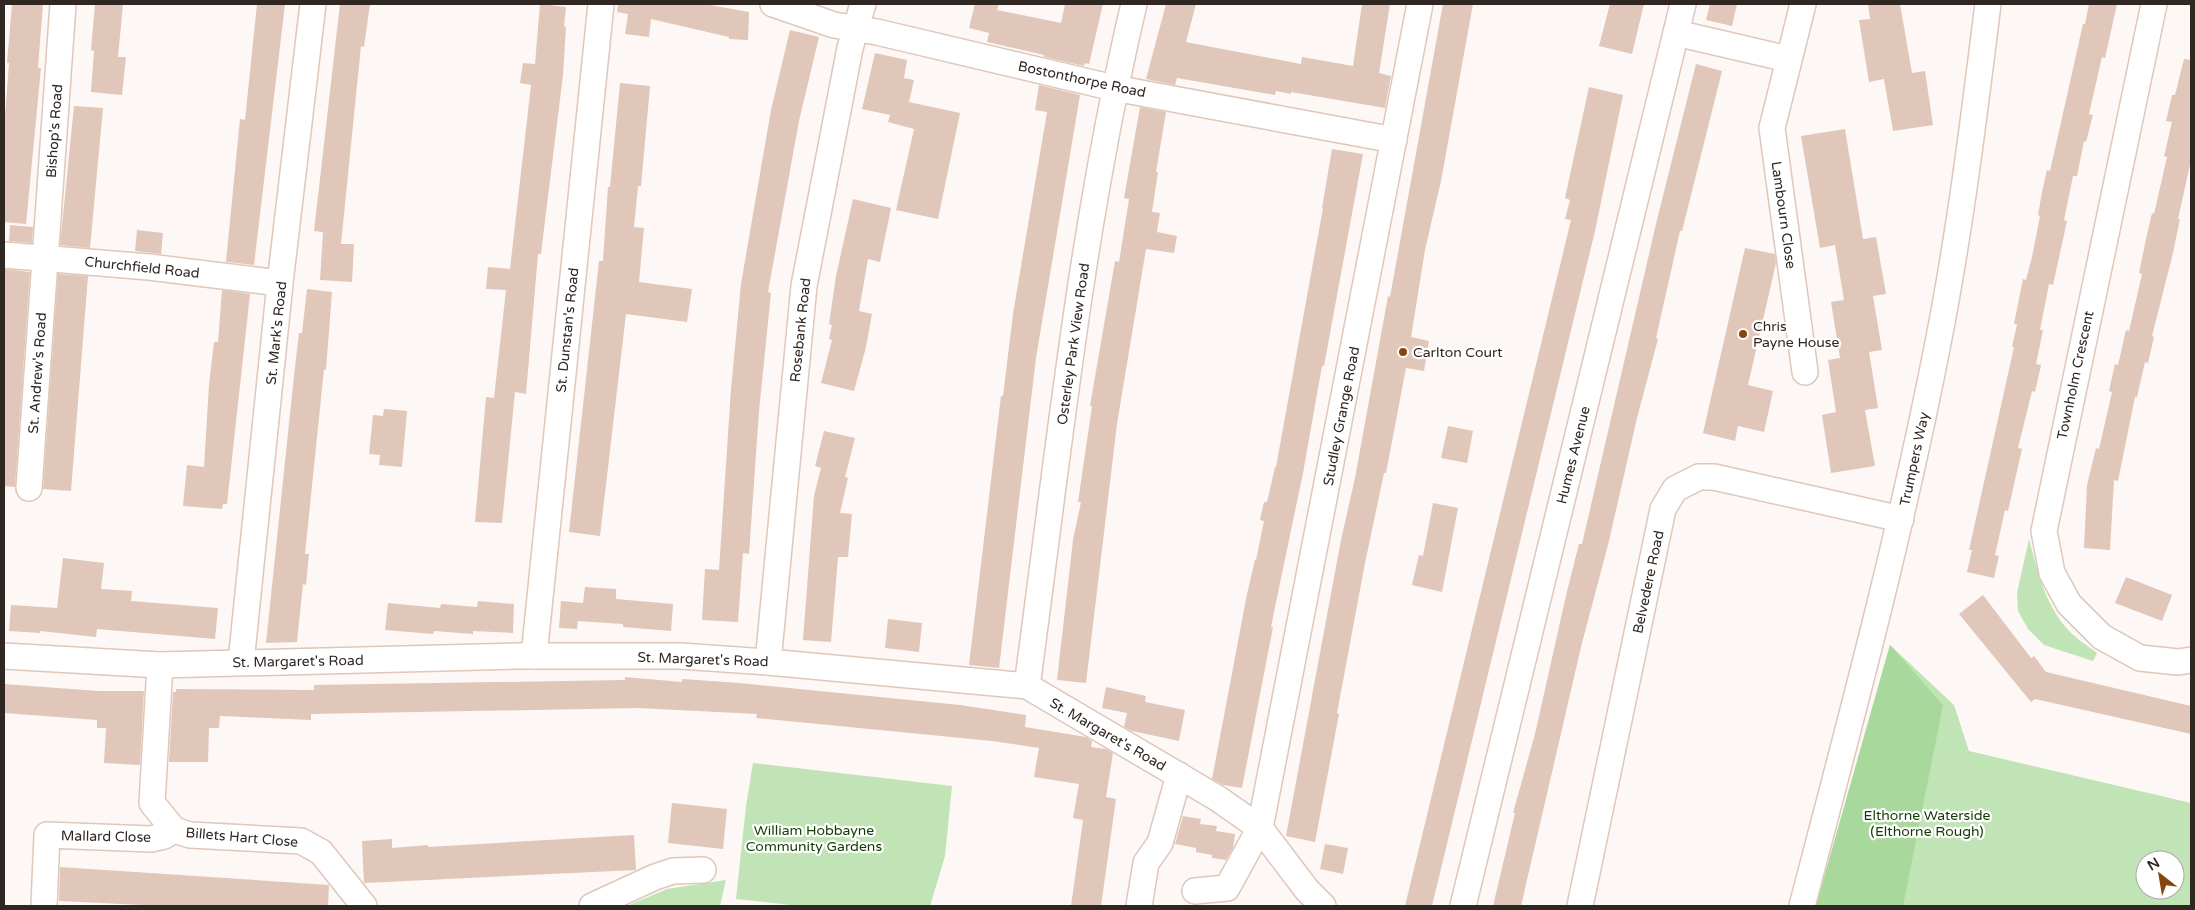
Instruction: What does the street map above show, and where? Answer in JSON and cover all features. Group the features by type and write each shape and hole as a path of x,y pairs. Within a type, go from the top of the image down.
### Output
{"street":[{"name":"Bishop's Road","path":"44,258 63,4"},
{"name":"St. Mark's Road","path":"240,662 280,283 314,4"},
{"name":"St. Dunstan's Road","path":"534,656 602,4"},
{"name":"Bostonthorpe Road","path":"773,4 834,25 856,28 1114,88 1394,140"},
{"name":"Rosebank Road","path":"768,662 804,286 850,48 863,4"},
{"name":"Osterley Park View Road","path":"1027,686 1086,255 1114,88 1134,4"},
{"name":"Studley Grange Road","path":"1195,891 1227,888 1260,828 1420,4"},
{"name":"Humes Avenue","path":"1463,906 1683,4"},
{"name":"Lambourn Close","path":"1803,4 1772,128 1805,372"},
{"name":"Trumpers Way","path":"1802,906 1865,667 1901,519 1938,342 1963,198 1988,4"},
{"name":"Townholm Crescent","path":"2154,4 2044,531 2052,573 2069,604 2102,637 2140,658 2178,662 2191,660"},
{"path":"1676,33 1788,59"},
{"name":"Churchfield Road","path":"4,255 149,267 280,283"},
{"name":"St. Andrew's Road","path":"29,488 44,258"},
{"name":"Belvedere Road","path":"1580,906 1663,509 1675,489 1700,477 1714,476 1901,519"},
{"name":"St. Margaret's Road","path":"4,656 160,665 534,656 680,656 768,662 1027,686 1121,743 1218,798 1260,828 1307,890 1323,906"},
{"name":"Billets Hart Close","path":"160,665 152,803 174,830 190,835 302,841 321,852 364,906"},
{"path":"1139,906 1146,862 1160,842 1179,775"},
{"name":"Mallard Close","path":"44,906 47,835 151,839 164,836 174,830"},
{"path":"592,906 655,876 673,871 703,870"}],"green space":[{"path":"2029,539 2048,599 2069,631 2097,653 2093,661 2044,645 2028,629 2018,611 2017,593"},
{"name":"Elthorne Waterside (Elthorne Rough)","path":"1890,645 1954,705 1969,751 2191,803 2191,906 1816,906"},
{"path":"1890,645 1943,705 1903,906 1816,906"},
{"name":"William Hobbayne Community Gardens","path":"753,763 952,786 945,856 930,906 800,906 736,899 746,806"},
{"path":"726,880 720,906 627,906 667,889"}],"building":[{"path":"12,4 43,4 38,68 41,68 26,224 4,222 4,129"},
{"path":"95,4 123,4 118,57 126,57 122,95 91,92 94,51 91,50"},
{"path":"257,4 285,4 254,265 226,262 240,119 245,120"},
{"path":"340,4 370,4 364,47 361,46 341,244 354,244 352,282 320,280 323,232 314,231"},
{"path":"540,4 566,7 564,26 566,27 563,75 541,254 538,254 526,394 515,392 502,523 475,522 486,397 494,398 506,290 486,289 488,267 510,269 531,85 520,83 523,63 535,64"},
{"path":"618,4 704,4 749,12 748,40 729,39 729,37 651,19 649,37 625,34 628,14 617,12"},
{"path":"975,4 999,4 997,10 1061,23 1065,4 1103,4 1089,64 1085,63 1084,66 987,42 989,33 969,28"},
{"path":"1166,4 1196,4 1186,42 1301,64 1302,57 1353,66 1362,4 1390,4 1379,73 1391,76 1385,108 1291,92 1291,94 1276,91 1275,95 1177,78 1175,85 1146,79"},
{"path":"1443,4 1473,4 1441,181 1425,250 1411,337 1429,341 1424,371 1406,368 1386,473 1384,473 1365,563 1315,842 1286,836 1388,296 1390,297"},
{"path":"1610,4 1644,4 1632,54 1599,46"},
{"path":"1710,4 1737,4 1732,26 1706,20"},
{"path":"1868,4 1900,4 1912,73 1925,71 1933,125 1893,131 1884,79 1869,82 1859,20 1870,19"},
{"path":"2089,4 2117,4 2105,58 2102,57 2089,114 2093,115 2086,142 2084,141 2077,176 2073,176 2064,220 2067,221 2053,285 2049,284 2040,330 2043,330 2036,364 2041,365 2035,392 2032,391 2018,448 2022,449 2008,511 2005,510 1995,555 1999,556 1994,578 1967,572 1972,550 1969,550 2014,347 2012,347 2017,324 2014,324 2023,279 2026,280 2032,257 2040,216 2038,215 2042,192 2047,170 2050,171"},
{"path":"790,30 819,37 799,121 768,292 771,293 759,411 749,554 743,553 738,622 702,620 705,569 719,570 731,389 741,284 771,110"},
{"path":"875,53 907,60 904,78 914,80 909,102 960,113 938,219 896,210 914,129 888,122 890,115 862,109"},
{"path":"2184,59 2191,60 2191,160 2178,219 2180,219 2152,336 2154,337 2148,363 2145,362 2137,397 2135,397 2118,481 2114,480 2110,550 2084,548 2087,485 2096,448 2099,449 2112,392 2109,391 2115,364 2118,365 2126,330 2129,331 2142,274 2139,273 2146,239 2152,213 2154,214 2167,157 2164,156 2172,122 2166,121"},
{"path":"1696,64 1722,71 1682,231 1680,231 1656,338 1658,339 1581,647 1521,906 1493,906 1515,813 1513,813 1535,734 1579,544 1582,544 1656,224"},
{"path":"620,83 650,86 641,186 638,186 634,227 644,228 639,282 692,289 687,322 626,314 600,536 569,532 599,261 603,261 608,187 610,187"},
{"path":"1039,85 1080,95 1036,358 999,668 969,665 1001,396 1003,396 1013,314 1047,112 1035,110"},
{"path":"1589,87 1623,95 1595,231 1432,906 1405,906 1571,220 1565,219 1570,200 1565,198"},
{"path":"74,106 103,108 90,248 60,245"},
{"path":"1140,107 1166,112 1156,172 1158,172 1152,212 1160,213 1157,232 1177,236 1174,253 1146,249 1117,424 1086,683 1057,680 1073,540 1081,502 1078,502 1092,406 1090,406 1115,261 1119,262 1129,199 1124,198"},
{"path":"1845,129 1863,239 1876,237 1886,294 1873,296 1882,350 1869,352 1878,408 1865,410 1875,466 1831,473 1822,415 1836,412 1828,360 1840,358 1831,302 1844,300 1835,245 1820,248 1801,136"},
{"path":"1332,149 1363,154 1324,366 1322,366 1303,473 1271,627 1273,627 1242,788 1223,785 1212,779 1247,594 1264,521 1260,520 1276,467"},
{"path":"853,199 891,208 880,262 868,259 859,311 872,314 866,347 854,391 821,383 832,340 829,339 832,325 829,324 836,276"},
{"path":"10,225 33,227 32,243 9,241"},
{"path":"137,230 163,233 161,254 135,251"},
{"name":"Chris Payne House","path":"1745,248 1775,254 1776,263 1748,385 1773,391 1764,432 1738,426 1735,441 1703,433"},
{"path":"4,269 30,272 15,487 4,486"},
{"path":"58,274 88,276 71,491 43,489"},
{"path":"307,289 332,292 326,370 324,369 305,554 309,554 306,585 303,584 297,642 266,643 294,376 299,333 302,333"},
{"path":"222,290 250,294 227,504 223,504 222,509 183,506 187,465 204,467 209,384 214,342 218,342"},
{"path":"384,409 407,411 402,467 379,465 380,455 369,454 373,415 383,416"},
{"path":"1448,426 1473,431 1467,463 1441,458"},
{"path":"824,431 855,438 845,477 848,478 840,513 852,514 848,557 838,557 831,642 803,640 814,496 821,468 815,466"},
{"path":"1433,503 1458,508 1442,592 1412,585 1419,555 1423,556"},
{"path":"63,558 104,563 101,589 132,591 131,601 218,608 215,639 97,629 96,637 40,631 40,633 9,631 11,605 57,608"},
{"path":"2126,577 2172,595 2162,621 2115,603"},
{"path":"585,587 616,589 616,599 673,604 671,631 623,627 623,624 578,621 577,629 559,628 561,601 583,603"},
{"path":"1983,595 2031,658 2034,656 2046,672 2191,706 2191,734 2035,699 2031,702 1959,614"},
{"path":"478,601 514,604 513,633 473,631 473,634 434,631 433,634 385,630 388,603 440,608 441,604 477,607"},
{"path":"888,619 922,623 919,652 885,648"},
{"path":"625,677 682,682 682,679 739,683 960,705 1026,715 1025,727 1086,737 1092,741 1091,747 1106,749 1113,753 1106,797 1116,799 1101,906 1071,906 1083,820 1073,818 1079,784 1034,777 1039,748 992,741 756,718 757,714 638,708 311,714 311,720 220,716 219,728 209,728 208,762 169,762 173,692 176,692 176,689 314,690 314,685 625,680"},
{"path":"4,684 98,691 144,691 140,765 104,763 106,728 97,728 97,720 4,713"},
{"path":"1106,687 1146,696 1145,702 1185,710 1179,741 1132,731 1124,727 1127,713 1102,708"},
{"path":"672,803 727,809 723,849 668,843"},
{"path":"1183,816 1201,819 1200,824 1217,826 1216,831 1235,834 1233,848 1226,860 1212,858 1212,855 1196,852 1196,848 1175,844"},
{"path":"634,835 636,870 364,883 362,841 392,839 392,848"},
{"path":"1325,844 1348,848 1343,874 1320,869"},
{"path":"60,867 329,885 328,906 163,906 59,901"}],"place":[{"name":"Chris Payne House","path":"1743,334"},
{"name":"Carlton Court","path":"1403,352"}]}
